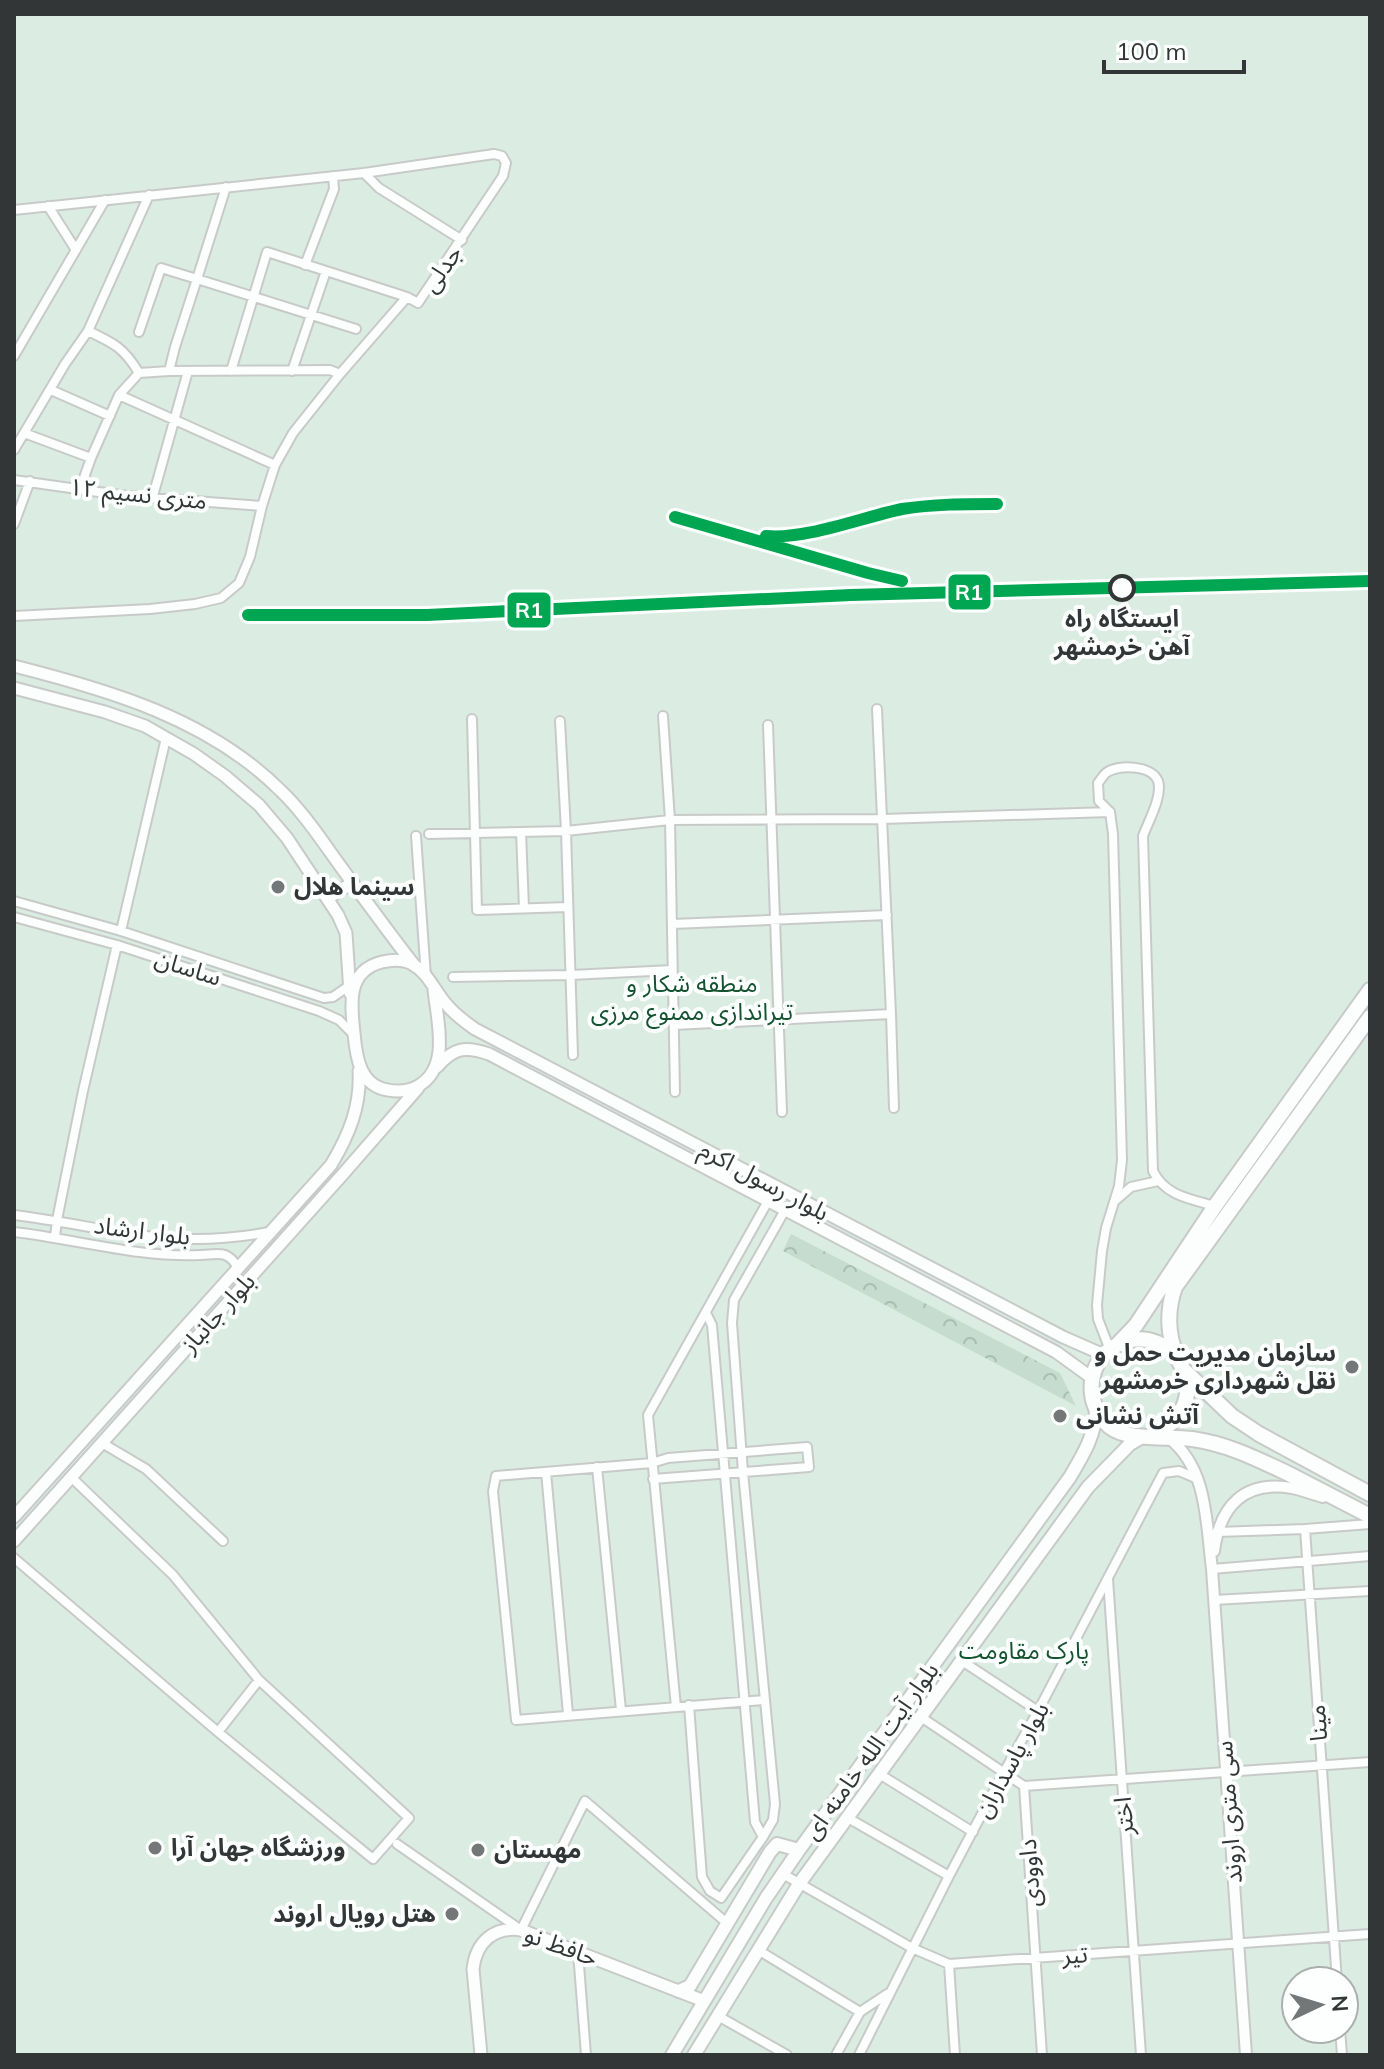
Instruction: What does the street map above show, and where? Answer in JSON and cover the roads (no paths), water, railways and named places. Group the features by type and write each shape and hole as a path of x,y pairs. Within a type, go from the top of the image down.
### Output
{"highway":[{"path":"1370,990 1215,1206 1136,1325 1098,1362 1092,1378 1092,1400 1096,1410 1110,1427 1120,1433 1228,1446 1370,1516"},
{"path":"1146,1436 1163,1431 1174,1423 1187,1398 1188,1385 1172,1345 1170,1329 1171,1299 1175,1287 1370,1017"},
{"path":"1111,1350 1131,1340 1158,1343 1169,1350 1232,1416 1370,1494"}],"main road":[{"path":"14,666 154,708 242,758 281,790 434,990 439,1057 434,1070 421,1085 409,1090 383,1090 365,1077 359,1066 350,1005 346,933 328,898 287,838 259,805 194,754 145,726 14,688"},
{"path":"328,898 352,883"},
{"path":"350,1005 357,980 377,963 404,961 414,965"},
{"name":"بلوار رسول اکرم","path":"434,990 447,1006 475,1029 1063,1337 1111,1350"},
{"name":"بلوار رسول اکرم","path":"434,1070 446,1057 459,1050 473,1048 489,1054 1056,1352 1092,1378"},
{"name":"بلوار جانباز","path":"14,1517 331,1165 348,1134 358,1101 359,1066"},
{"name":"بلوار جانباز","path":"14,1541 421,1085"},
{"path":"749,1191 757,1177"},
{"name":"بلوار آیت الله خامنه ای","path":"672,2055 766,1898 799,1850 1070,1477 1087,1449 1096,1410"},
{"name":"بلوار آیت الله خامنه ای","path":"694,2055 799,1884 1088,1487 1130,1444 1146,1436"},
{"path":"679,1991 690,1986 770,1852 777,1844 799,1850"},
{"name":"حافظ نو","path":"481,2055 474,1958 488,1937 511,1928 704,2001"}],"street":[{"name":"جدلی","path":"14,210 364,173 494,154 502,156 506,163 503,176 418,303 407,297 293,433 275,465 250,557 239,583 221,598 195,604 14,616"},
{"path":"364,173 379,188 462,240"},
{"path":"305,265 334,189 333,176"},
{"path":"169,371 226,187"},
{"path":"14,450 88,331 149,195"},
{"path":"14,356 18,340 105,200"},
{"path":"48,206 76,250"},
{"path":"231,371 267,252 407,297"},
{"path":"139,332 161,268 356,329"},
{"path":"292,371 326,271"},
{"path":"88,331 110,341 128,355 139,373"},
{"path":"80,489 119,395 139,373 330,370 340,374"},
{"path":"153,496 188,371"},
{"path":"51,390 110,416"},
{"path":"119,395 275,465"},
{"path":"24,433 91,458"},
{"name":"۱۲ متری نسیم","path":"14,480 127,496 262,506"},
{"path":"14,524 30,481"},
{"path":"877,709 894,1108"},
{"path":"663,716 670,820 675,1092"},
{"path":"472,719 477,910 568,907"},
{"path":"560,721 573,1055"},
{"path":"768,725 782,1112"},
{"path":"121,931 166,738"},
{"path":"1111,1350 1098,1319 1097,1305 1102,1251 1122,1160 1113,834 1110,812 1099,801 1098,783 1114,769 1142,767 1152,772 1158,781 1158,799 1143,836 1153,1171 1158,1181 1174,1194 1215,1206"},
{"path":"429,834 566,831 670,820 773,821 1110,812"},
{"path":"521,832 524,908"},
{"path":"416,836 426,978"},
{"name":"ساسان","path":"14,901 121,931 324,998 333,997 350,985"},
{"path":"672,924 887,915"},
{"name":"ساسان","path":"14,917 117,945 319,1011 339,1020 354,1035"},
{"path":"55,1237 83,1091 117,945"},
{"path":"453,977 672,970"},
{"path":"674,1025 891,1014"},
{"path":"1115,1201 1131,1187 1158,1181"},
{"path":"676,1707 648,1415 768,1201"},
{"path":"689,1705 702,1877 710,1891 721,1898 773,1820 775,1804 732,1323 734,1300 785,1210"},
{"name":"بلوار ارشاد","path":"14,1215 139,1235 190,1239 269,1232"},
{"path":"751,1231 767,1241"},
{"name":"بلوار ارشاد","path":"14,1232 137,1251 189,1256 227,1255 238,1268"},
{"path":"706,1313 712,1325 755,1822 763,1837"},
{"path":"712,1325 732,1323"},
{"path":"1168,1437 1187,1457 1198,1479 1212,1569"},
{"path":"102,1443 146,1469 223,1541"},
{"path":"653,1479 809,1467 807,1447 496,1476 493,1491 516,1720 765,1700"},
{"path":"597,1467 621,1710"},
{"name":"بلوار پاسداران","path":"859,2055 949,1876 1163,1473 1179,1471 1198,1479"},
{"path":"546,1472 568,1714"},
{"path":"14,1558 373,1859 409,1818 259,1680 173,1575 71,1477"},
{"path":"1212,1569 1217,1532 1226,1510 1236,1498 1247,1492 1261,1488 1292,1488 1346,1503"},
{"path":"1217,1532 1370,1524"},
{"name":"مینا","path":"1305,1529 1336,1965"},
{"path":"1212,1569 1370,1556"},
{"name":"سی متری اروند","path":"1212,1569 1246,2055"},
{"name":"اختر","path":"1108,1578 1141,2055"},
{"path":"736,1592 755,1591"},
{"path":"1214,1600 1370,1591"},
{"path":"962,1661 1038,1711"},
{"path":"218,1732 259,1680"},
{"path":"921,1717 1024,1786 1370,1762"},
{"path":"881,1775 973,1832"},
{"name":"داوودی","path":"1024,1786 1042,2055"},
{"path":"397,1844 521,1930 585,1801 728,1924"},
{"path":"848,1818 949,1876"},
{"name":"تیر","path":"783,1874 912,1948 949,1964 1370,1934"},
{"path":"758,1950 860,2012"},
{"path":"578,1952 586,2055"},
{"path":"949,1964 955,2055"},
{"name":"بلوار پاسداران","path":"836,2055 860,2012 888,1994"},
{"path":"718,2016 787,2055"},
{"path":"866,2041 867,2055"}],"place":[{"name":"ایستگاه راه آهن خرمشهر","path":"1122,588"},
{"name":"سینما هلال","path":"278,887"},
{"name":"سازمان مدیریت حمل و نقل شهرداری خرمشهر","path":"1352,1367"},
{"name":"آتش نشانی","path":"1060,1416"},
{"name":"ورزشگاه جهان آرا","path":"155,1848"},
{"name":"مهستان","path":"478,1850"},
{"name":"هتل رویال اروند","path":"452,1914"}],"park label":[{"name":"منطقه شکار و تیراندازی ممنوع مرزی","path":"692,998"},
{"name":"پارک مقاومت","path":"1024,1651"}]}
